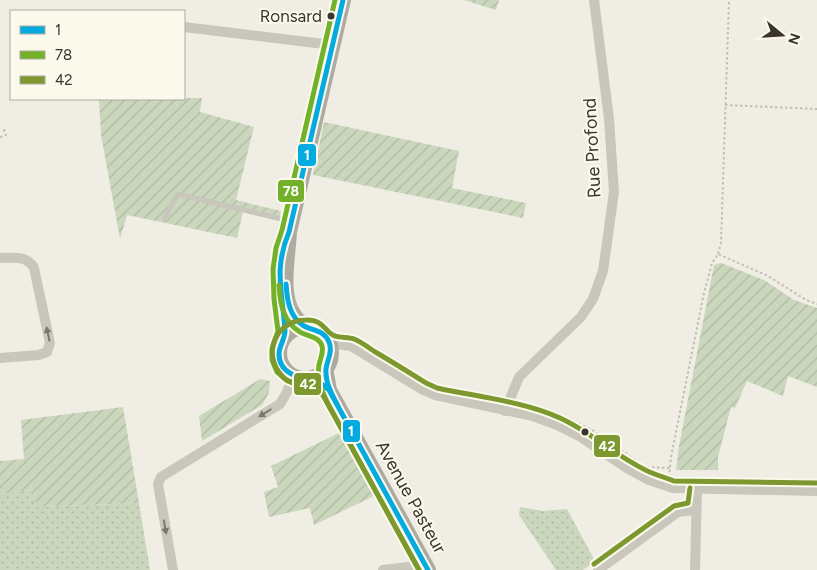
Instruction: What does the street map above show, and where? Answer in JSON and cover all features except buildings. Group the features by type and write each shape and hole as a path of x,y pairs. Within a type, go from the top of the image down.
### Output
{"main road":[{"path":"305,327 294,315 287,299 286,269 290,227 343,0"},
{"path":"286,336 280,269 283,244 290,227"},
{"path":"305,327 318,330 324,336 329,343 330,352 329,360 319,372 307,378 293,376 286,371 281,364 279,356 280,347 286,336 296,328 305,327"},
{"name":"Avenue Pasteur","path":"319,372 426,567"}],"street":[{"name":"Rue Profond","path":"504,410 519,377 588,308 603,271 614,192 609,119 594,0"},
{"path":"185,27 332,45"},
{"path":"0,258 25,258 34,268 50,343 47,352 39,355 0,358"},
{"path":"329,343 352,346 423,390 435,395 533,416 557,425 582,437 627,468 649,480 668,486 697,489 817,491"},
{"path":"173,570 158,484 161,477 280,404 293,376"},
{"path":"695,570 697,489"},
{"path":"598,570 678,512 695,510"},
{"path":"383,570 426,567"}],"lane":[{"path":"164,219 178,194 290,227"}],"path":[{"path":"668,486 671,457 704,293 712,263 718,254 721,243 729,0"},
{"path":"725,105 817,108"},
{"path":"0,137 6,135 3,127"},
{"path":"718,254 768,276 806,300 817,304"}],"green space":[{"path":"464,0 499,0 496,10"},
{"path":"185,98 202,98 200,112 254,127 236,200 281,211 279,221 243,212 237,238 127,215 120,239 101,135 99,100 185,100"},
{"path":"324,122 459,151 452,188 526,203 523,218 313,175"},
{"path":"721,263 764,280 794,300 817,308 817,387 788,376 783,396 747,381 735,408 731,407 718,457 718,470 676,470 714,265"},
{"path":"260,379 270,381 269,393 262,405 202,441 199,416"},
{"path":"297,382 311,382 316,385 301,394 293,392 292,389"},
{"path":"123,407 139,503 36,507 34,490 0,494 0,461 24,459 21,420"},
{"path":"341,432 376,495 314,525 310,508 269,517 264,492 278,487 271,466"},
{"path":"34,490 36,507 139,503 150,570 0,570 0,494"},
{"path":"520,507 543,511 567,509 595,561 583,570 556,570 519,515"}],"transit line":[{"name":"78","path":"335,0 282,230 276,248 273,269 278,331 272,349 272,360 277,372 286,380 297,385 311,385 323,395 419,570"},
{"name":"1","path":"343,0 289,232 281,258 280,282 285,331 279,354 282,366 290,373 301,377 313,377 329,390 428,570"},
{"name":"1","path":"286,284 288,302 295,318 304,326 324,335 329,342 330,349 326,369 327,379 331,393 338,406"},
{"name":"78","path":"279,285 280,299 290,323 300,332 313,337 321,343 323,351 318,371 321,388 331,410"},
{"name":"42","path":"419,570 323,395 311,385 290,382 276,368 272,349 279,332 286,326 295,322 312,320 337,337 357,340 437,388 515,403 545,412 572,424 640,467 674,481 817,483"},
{"name":"42","path":"594,564 674,506 688,503 690,488"}],"place":[{"name":"Ronsard","path":"331,16"}]}
